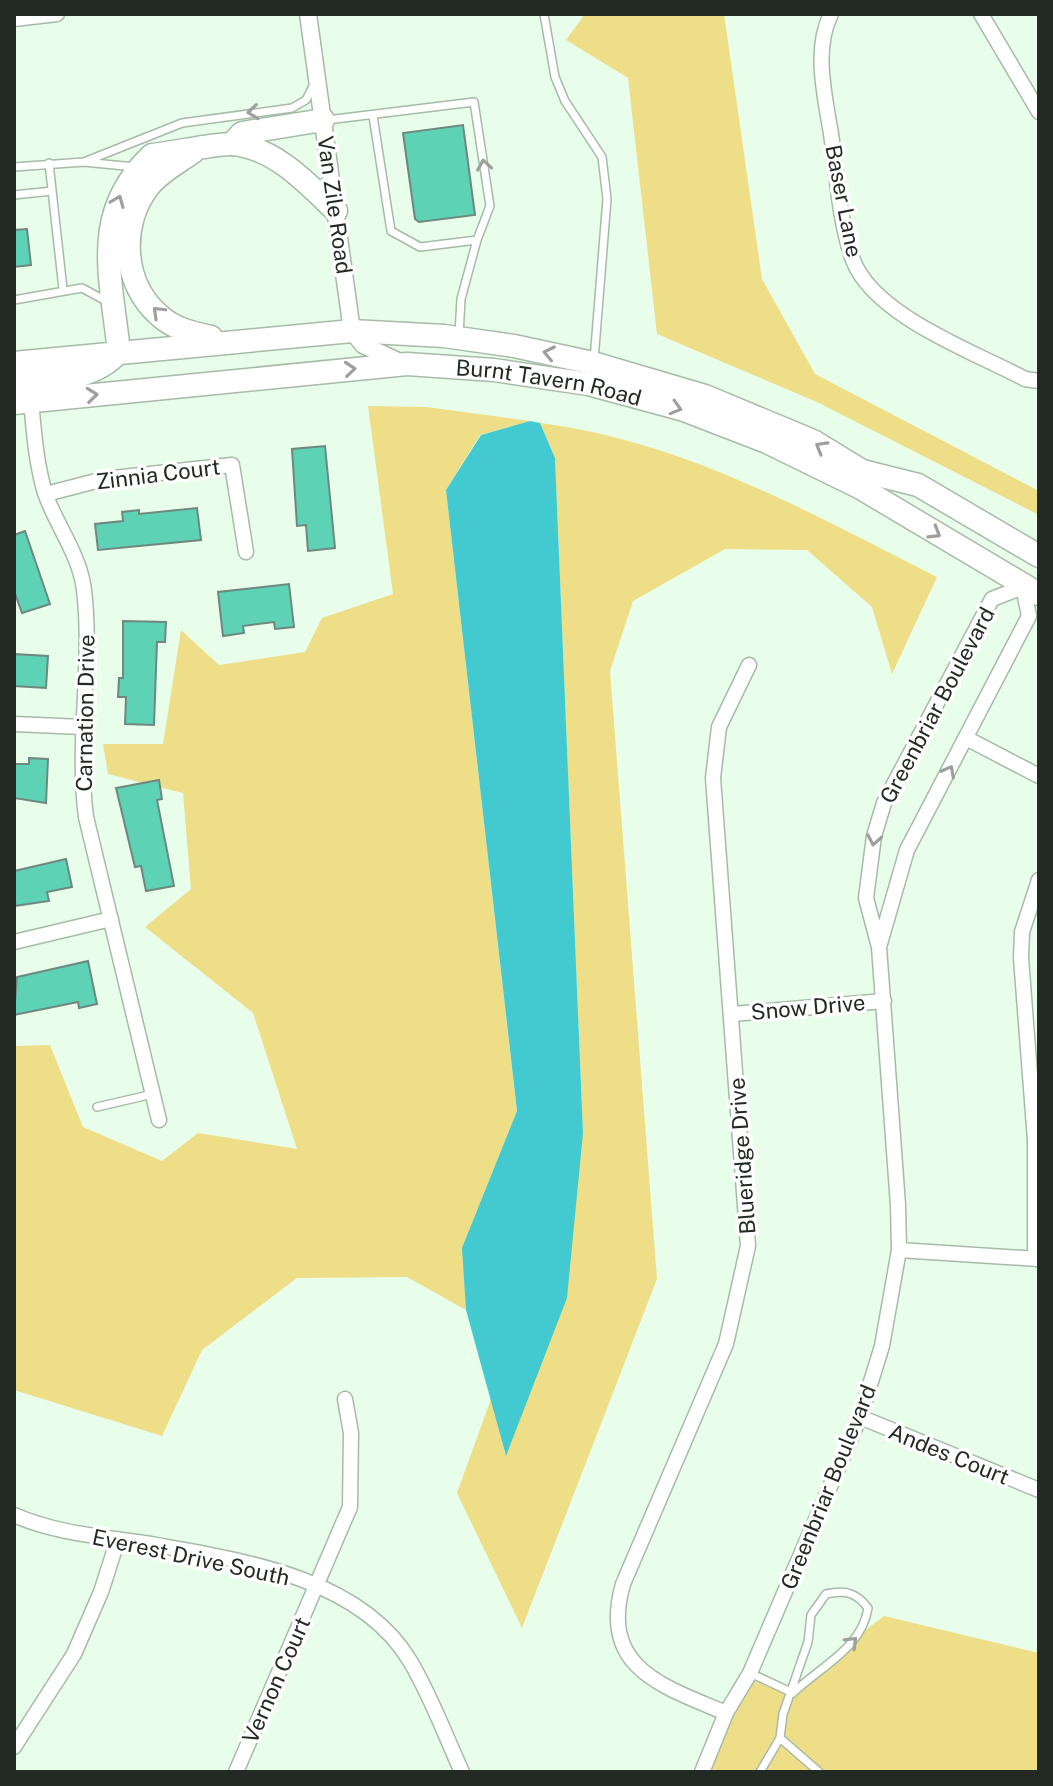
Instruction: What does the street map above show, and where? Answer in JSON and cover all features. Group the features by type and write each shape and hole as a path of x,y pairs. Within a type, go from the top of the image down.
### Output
{"main road":[{"path":"232,144 242,133 323,120"},
{"path":"14,383 85,375 104,369 119,352 111,221 118,195 152,155 193,152 232,144 269,156 290,168 336,211"},
{"path":"193,152 149,185 134,212 127,239 129,265 141,293 160,316 185,331 228,341"},
{"name":"Burnt Tavern Road","path":"14,363 352,331 459,337 593,363 705,396 813,441 862,471 918,485 1039,556"},
{"name":"Burnt Tavern Road","path":"23,402 407,364 494,370 588,384 684,410 767,442 859,487 1034,589"},
{"path":"862,471 1003,553 1034,589"}],"street":[{"path":"14,19 57,14"},
{"name":"Van Zile Road","path":"308,14 352,331"},
{"name":"Baser Lane","path":"831,14 822,44 823,82 845,230 854,262 878,295 900,313 1025,379 1039,381"},
{"path":"981,14 1039,112"},
{"path":"352,331 363,345 407,364"},
{"name":"Carnation Drive","path":"23,402 46,494 84,586 86,622 80,771 86,817 159,1120"},
{"name":"Zinnia Court","path":"46,494 104,479 232,465 246,552"},
{"name":"Greenbriar Boulevard","path":"702,1772 726,1713 750,1673 860,1417 882,1346 899,1250 879,947 866,898 874,836 884,803 992,599 1034,589 1029,616 907,850 890,899 879,947"},
{"name":"Blueridge Drive","path":"726,1713 661,1685 638,1669 619,1641 615,1610 623,1584 726,1344 743,1279 749,1226 713,778 714,748 728,704 749,665"},
{"path":"14,724 82,727"},
{"path":"966,738 1039,776"},
{"path":"899,1250 1037,1259 1035,1140 1021,958 1022,932 1039,880"},
{"path":"14,942 111,919"},
{"name":"Snow Drive","path":"733,1014 884,1001"},
{"name":"Vernon Court","path":"236,1772 350,1507 351,1433 345,1399"},
{"name":"Andes Court","path":"860,1417 1039,1490"},
{"name":"Everest Drive South","path":"14,1515 69,1532 272,1570 362,1608 390,1634 410,1660 462,1772"},
{"path":"14,1747 74,1654 101,1592 118,1539"}],"lane":[{"path":"544,14 555,77 565,101 602,157 607,199 593,363"},
{"path":"84,162 182,123 292,108 306,100 317,79"},
{"path":"323,120 474,102 490,206 461,299 459,337"},
{"path":"373,116 391,231 420,247 477,240"},
{"path":"14,167 84,162 139,167"},
{"path":"49,163 63,289"},
{"path":"14,195 52,191"},
{"path":"14,300 82,288 114,305"},
{"path":"97,1107 153,1094"},
{"path":"760,1772 780,1738 783,1714 793,1693 808,1642 811,1615 826,1594 843,1591 859,1596 868,1608 865,1626 858,1639 793,1693"},
{"path":"750,1673 793,1693"},
{"path":"780,1738 819,1772"}],"shaded area":[{"path":"585,14 724,14 762,279 815,374 1039,491 1039,515 817,402 657,334 628,78 566,40"},
{"path":"368,406 427,407 530,421 480,435 446,490 517,1112 463,1248 466,1310 407,1277 297,1278 202,1350 162,1436 14,1390 14,1046 50,1045 83,1127 162,1161 198,1133 297,1149 253,1013 145,927 191,889 183,793 108,774 103,744 163,744 181,630 219,665 305,652 322,618 393,594"},
{"path":"540,423 593,432 695,463 794,505 937,577 892,674 872,607 807,550 725,549 633,601 610,671 657,1279 522,1628 457,1493 491,1399 505,1454 583,1133 555,458"},
{"path":"884,1616 1039,1653 1039,1772 699,1772 740,1675 783,1693"}],"water":[{"path":"530,421 540,423 555,458 583,1133 567,1298 506,1456 466,1310 462,1248 517,1111 446,490 481,435"}],"building":[{"path":"463,125 475,215 419,222 415,219 403,133"},
{"path":"27,229 31,265 14,267 14,230"},
{"path":"325,446 335,548 308,551 306,525 297,526 292,449"},
{"path":"197,508 201,540 98,550 95,524 123,521 122,512 139,510 139,514"},
{"path":"25,531 50,604 22,613 14,591 14,535"},
{"path":"289,584 294,627 275,629 274,622 243,626 244,633 223,636 218,592"},
{"path":"123,621 166,622 165,642 157,642 154,725 125,724 126,697 118,697 119,678 123,678"},
{"path":"14,654 48,656 46,688 14,686"},
{"path":"29,758 48,759 46,803 14,798 14,764 29,764"},
{"path":"159,780 162,799 157,800 174,886 146,891 141,866 135,867 116,788"},
{"path":"66,859 72,887 47,892 49,901 14,906 14,871"},
{"path":"88,961 97,1004 79,1008 78,1002 14,1015 17,977"}]}
